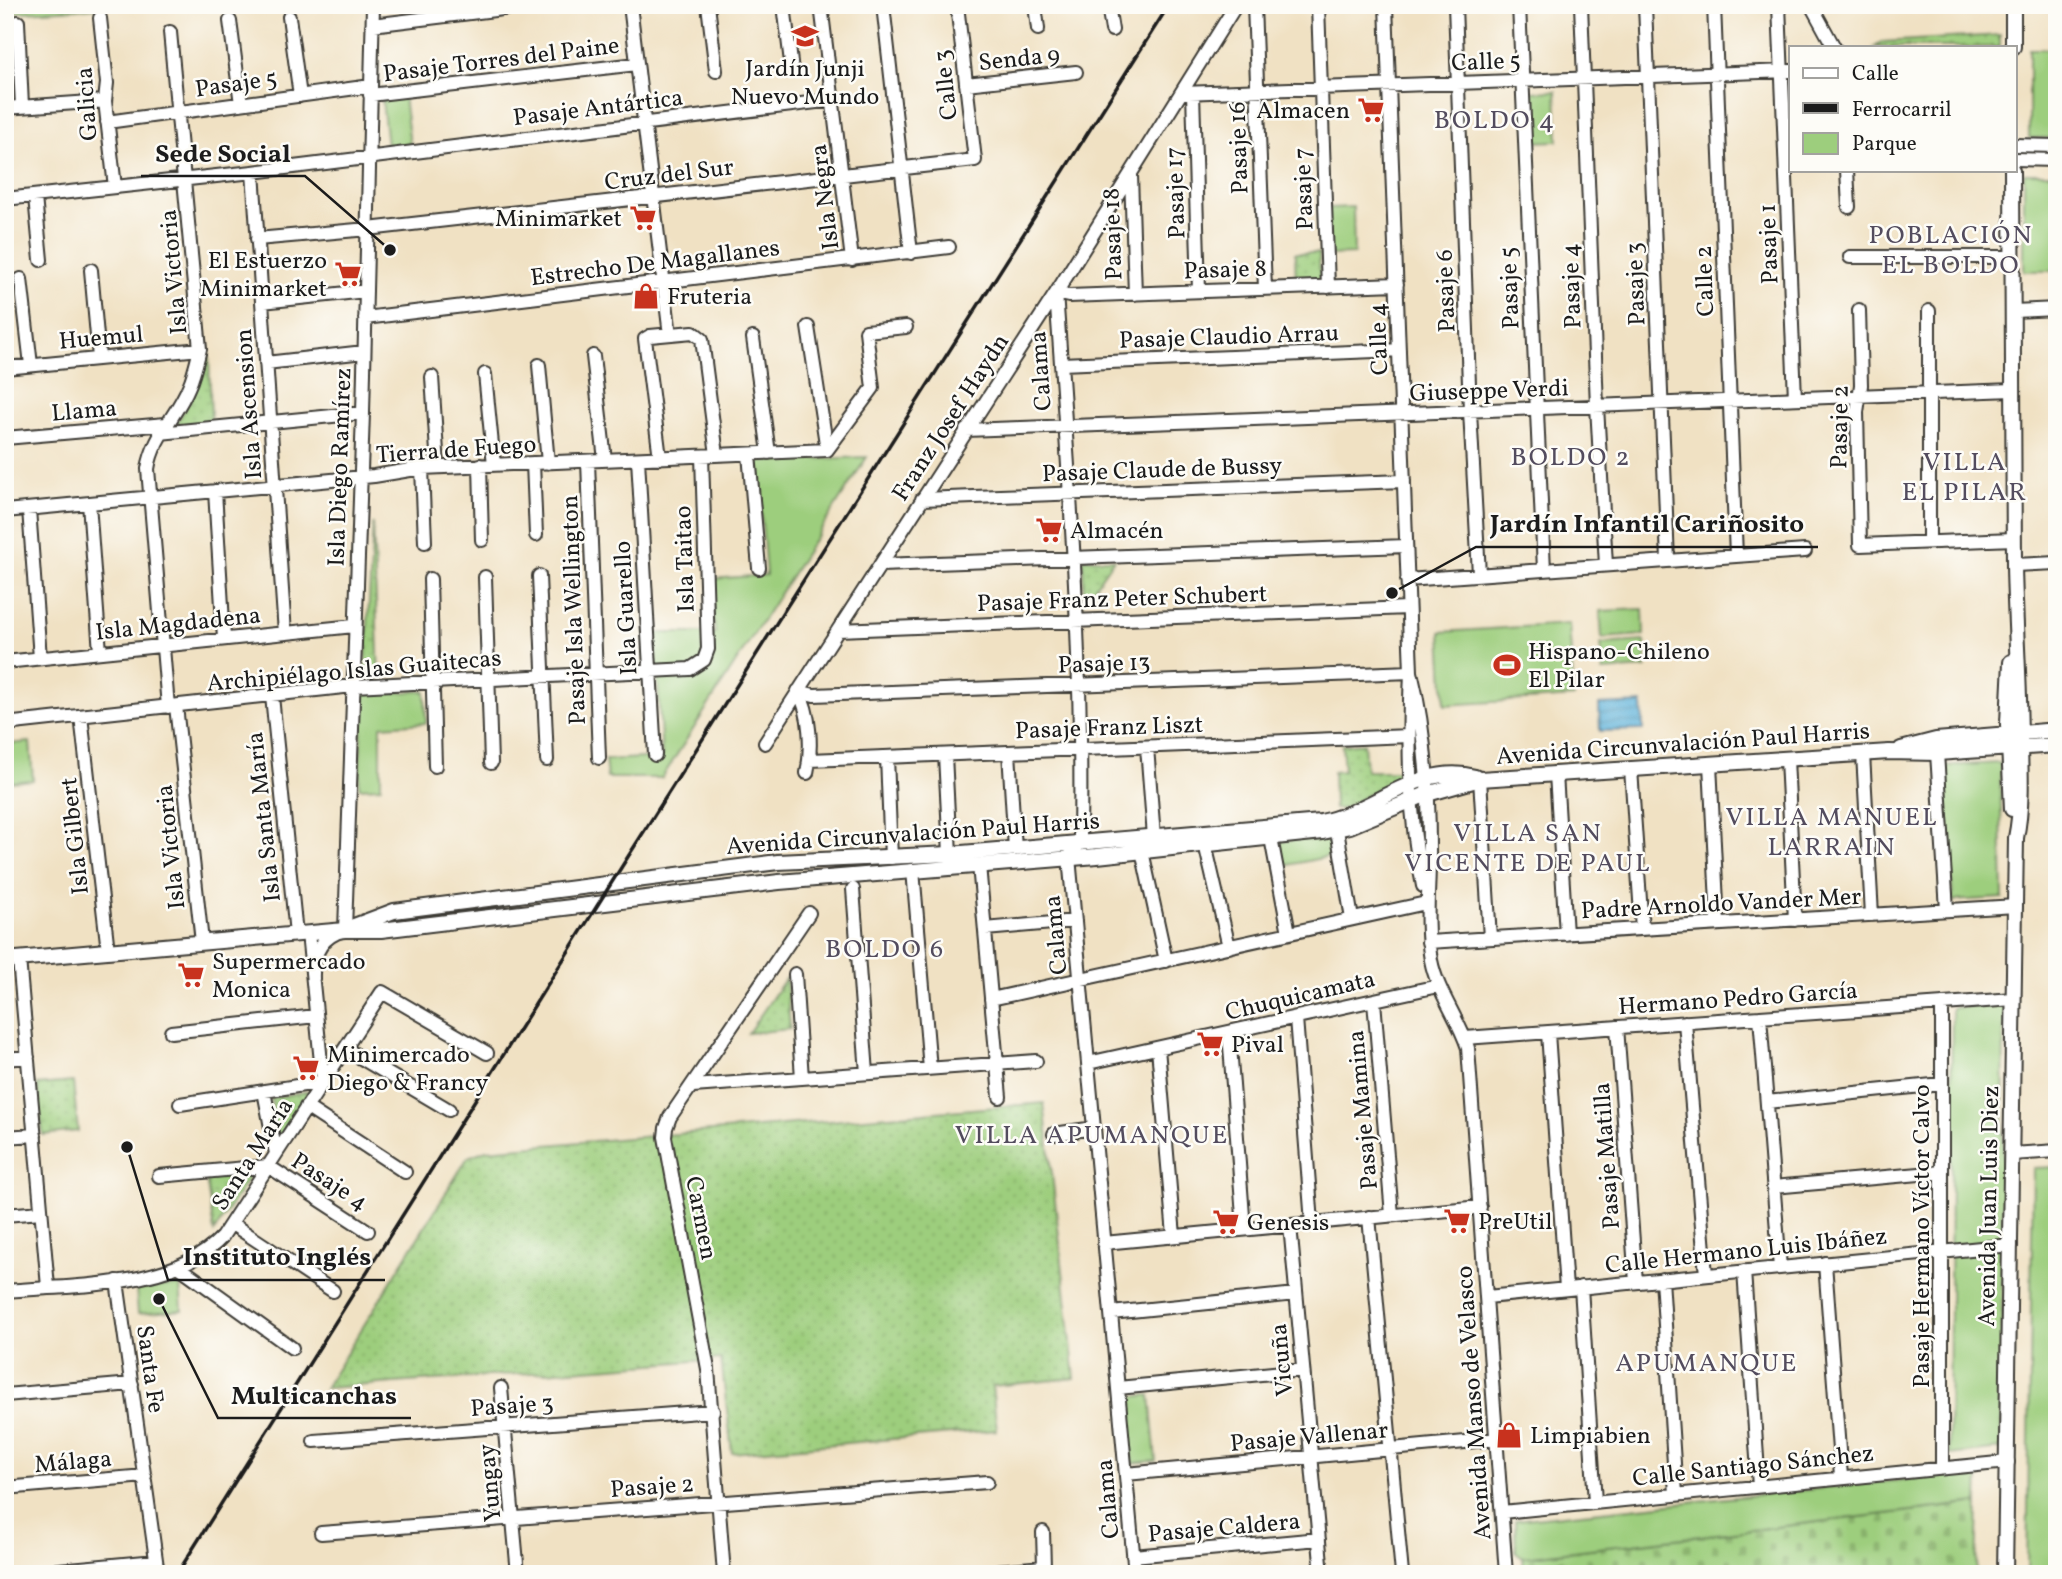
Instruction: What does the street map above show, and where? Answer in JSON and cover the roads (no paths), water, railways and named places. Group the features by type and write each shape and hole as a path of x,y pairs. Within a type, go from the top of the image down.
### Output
{"main road":[{"path":"2013,5 2013,46"},
{"name":"Avenida Juan Luis Diez","path":"2005,1574 2016,838 2012,812 2014,733 2008,696 2015,627 2012,172"},
{"name":"Avenida Circunvalación Paul Harris","path":"1889,752 1936,740 2057,730"},
{"name":"Avenida Circunvalación Paul Harris","path":"12,960 345,929 380,930 779,882 1142,851 1337,830 1420,796 1480,779 1889,752 1937,753 2057,745"},
{"name":"Avenida Circunvalación Paul Harris","path":"345,929 394,911 778,862 950,854 1334,820 1426,778 1457,774 1480,779"}],"street":[{"name":"Isla Diego Ramírez","path":"345,929 363,413 373,5"},
{"path":"372,25 427,12 535,5"},
{"path":"630,5 669,327"},
{"path":"708,5 716,71"},
{"path":"784,5 792,71"},
{"name":"Isla Negra","path":"821,5 852,260"},
{"path":"883,5 911,253"},
{"name":"Calle 3","path":"957,5 975,160"},
{"path":"1035,5 1038,29"},
{"path":"1108,5 1112,30"},
{"name":"Franz Josef Haydn","path":"765,743 1131,174 1188,93 1236,5"},
{"name":"Pasaje 16","path":"1254,5 1265,289"},
{"name":"Pasaje 7","path":"1318,5 1328,286"},
{"name":"Calle 4","path":"1386,5 1411,672 1409,736 1412,783"},
{"name":"Pasaje 6","path":"1455,5 1470,411 1479,574"},
{"name":"Pasaje 5","path":"1519,5 1544,570"},
{"name":"Pasaje 4","path":"1581,5 1606,565"},
{"name":"Pasaje 3","path":"1645,5 1668,561"},
{"name":"Calle 2","path":"1714,5 1736,556"},
{"name":"Pasaje 1","path":"1779,5 1786,72 1795,398"},
{"path":"1811,5 1833,46"},
{"path":"289,17 300,96"},
{"name":"Galicia","path":"100,18 114,187"},
{"path":"18,22 22,106"},
{"path":"230,22 241,104"},
{"name":"Isla Victoria","path":"170,32 200,349 189,387 163,429 151,454 148,470 163,646 202,942"},
{"name":"Pasaje Torres del Paine","path":"370,91 637,64"},
{"name":"Senda 9","path":"966,84 1076,72"},
{"name":"Calle 5","path":"1188,93 1786,72"},
{"name":"Pasaje 5","path":"107,122 300,96 370,91"},
{"name":"Pasaje 17","path":"1188,93 1199,291"},
{"name":"Pasaje Antártica","path":"5,200 833,100"},
{"path":"5,108 105,101"},
{"path":"2016,145 2057,146"},
{"path":"2016,159 2057,160"},
{"name":"Cruz del Sur","path":"368,229 975,160"},
{"name":"Isla Ascension","path":"253,172 285,633"},
{"path":"1847,172 1849,207"},
{"name":"Pasaje 18","path":"1131,174 1135,294"},
{"path":"36,197 41,260"},
{"path":"257,239 368,229"},
{"name":"Estrecho De Magallanes","path":"365,318 949,247"},
{"path":"1850,257 2013,257"},
{"path":"91,270 99,358"},
{"path":"21,279 31,365"},
{"name":"Pasaje 8","path":"1056,293 1069,296 1396,284"},
{"path":"262,302 366,291"},
{"name":"Calama","path":"1056,293 1080,686 1079,844 1069,857 1135,1574"},
{"path":"2013,311 2057,309"},
{"name":"Pasaje 2","path":"1859,310 1861,386 1857,412 1860,545 1929,542"},
{"path":"1929,311 1929,542 2014,539"},
{"path":"808,327 827,450"},
{"path":"827,450 873,388 866,331 906,327"},
{"path":"660,458 645,339 650,336 693,332 702,339 717,455"},
{"path":"752,338 769,453"},
{"name":"Huemul","path":"5,368 200,349"},
{"name":"Pasaje Claudio Arrau","path":"1060,364 1399,350"},
{"path":"266,363 364,352"},
{"path":"593,356 605,460"},
{"path":"539,365 548,463"},
{"path":"485,374 494,465"},
{"path":"432,377 438,467"},
{"name":"Giuseppe Verdi","path":"966,430 2014,390"},
{"name":"Llama","path":"5,438 270,422 363,413"},
{"name":"Tierra de Fuego","path":"5,511 275,486 422,468 827,450"},
{"path":"750,454 758,568"},
{"name":"Isla Taitao","path":"702,456 709,642 704,660"},
{"name":"Isla Guarello","path":"638,458 654,755"},
{"name":"Pasaje Isla Wellington","path":"588,461 599,758"},
{"path":"533,463 536,535"},
{"path":"480,466 482,540"},
{"path":"422,468 425,542"},
{"name":"Pasaje Claude de Bussy","path":"922,499 1404,481"},
{"path":"215,491 224,639"},
{"path":"89,503 100,652"},
{"path":"29,509 40,658"},
{"path":"880,565 1406,546"},
{"path":"1407,580 1805,551"},
{"path":"2014,565 2057,563"},
{"path":"539,576 547,760"},
{"path":"485,578 491,763"},
{"path":"430,579 435,766"},
{"name":"Pasaje Franz Peter Schubert","path":"838,630 1408,607"},
{"name":"Isla Magdadena","path":"5,662 355,626"},
{"name":"Archipiélago Islas Guaitecas","path":"5,724 353,686 690,669 704,660"},
{"name":"Calle 4","path":"1411,672 1420,717 1426,778"},
{"name":"Pasaje 13","path":"799,691 814,695 1411,672"},
{"path":"799,691 806,709 810,760 807,773"},
{"name":"Isla Santa María","path":"272,696 302,933"},
{"name":"Isla Gilbert","path":"81,716 107,951"},
{"name":"Pasaje Franz Liszt","path":"810,760 1409,736"},
{"path":"1147,747 1154,837"},
{"path":"1009,752 1014,849"},
{"path":"1937,753 1947,911"},
{"path":"1863,754 1872,915"},
{"path":"945,755 950,854"},
{"path":"887,757 891,858"},
{"path":"1787,759 1795,920"},
{"path":"1710,764 1718,924"},
{"path":"1631,769 1642,929"},
{"path":"1556,774 1566,934"},
{"name":"Avenida Manso de Velasco","path":"1420,796 1426,778"},
{"path":"1480,779 1490,938"},
{"name":"Avenida Manso de Velasco","path":"1412,783 1420,796 1429,848 1426,903 1428,942 1438,986 1468,1048 1506,1574"},
{"path":"1337,830 1352,919"},
{"path":"1270,838 1289,933"},
{"path":"1205,844 1229,947"},
{"path":"1142,851 1166,961"},
{"path":"979,865 1000,1097"},
{"path":"913,870 930,1069"},
{"path":"853,889 867,1073"},
{"path":"991,999 1426,903"},
{"name":"Padre Arnoldo Vander Mer","path":"1428,942 2015,906"},
{"name":"Carmen","path":"724,1574 713,1411 705,1347 665,1137 667,1122 809,913"},
{"path":"985,929 1075,921"},
{"name":"Santa María","path":"117,1281 152,1275 178,1266 209,1250 232,1224 323,1082 312,964 318,949 327,938 345,929"},
{"name":"Santa María","path":"302,933 313,979"},
{"path":"12,960 28,1057 48,1287"},
{"path":"795,974 802,1078"},
{"name":"Chuquicamata","path":"1088,1063 1438,986"},
{"path":"180,1104 323,1082 382,992 487,1053"},
{"name":"Hermano Pedro García","path":"1465,1038 2014,999"},
{"name":"Pasaje Mamina","path":"1374,1000 1392,1215"},
{"name":"Pasaje Hermano Víctor Calvo","path":"1942,1004 1942,1468"},
{"path":"171,1032 316,1016"},
{"path":"1760,1017 1780,1268"},
{"path":"1296,1018 1312,1223"},
{"path":"1685,1022 1706,1275"},
{"name":"Pasaje Matilla","path":"1617,1027 1636,1282"},
{"path":"1229,1033 1244,1229"},
{"path":"1548,1033 1566,1289"},
{"path":"1158,1048 1174,1236"},
{"path":"346,1049 449,1110"},
{"path":"5,1059 28,1057"},
{"path":"693,1086 1036,1062"},
{"path":"1767,1102 1942,1084"},
{"path":"264,1091 276,1154"},
{"path":"306,1107 405,1172"},
{"path":"1054,1134 1094,1128"},
{"path":"5,1137 35,1135"},
{"path":"2012,1154 2057,1151"},
{"path":"159,1176 268,1166"},
{"name":"Pasaje 4","path":"268,1166 368,1231"},
{"path":"1773,1186 1942,1172"},
{"path":"1104,1243 1480,1207"},
{"path":"5,1215 41,1212"},
{"path":"1370,1217 1402,1574"},
{"path":"232,1224 332,1291"},
{"name":"Vicuña","path":"1290,1225 1322,1574"},
{"name":"Calle Hermano Luis Ibáñez","path":"1486,1297 2011,1245"},
{"path":"1825,1263 1841,1478"},
{"path":"178,1266 292,1348"},
{"path":"1744,1271 1759,1486"},
{"path":"1662,1279 1676,1494"},
{"path":"5,1291 117,1281"},
{"name":"Santa Fe","path":"117,1281 157,1568"},
{"path":"1581,1287 1595,1502"},
{"path":"1111,1312 1296,1294"},
{"path":"1118,1388 1303,1370"},
{"path":"5,1395 132,1384"},
{"name":"Yungay","path":"501,1388 518,1574"},
{"name":"Pasaje 3","path":"314,1441 713,1411"},
{"name":"Pasaje Vallenar","path":"1126,1474 1497,1439"},
{"name":"Calle Santiago Sánchez","path":"1502,1512 2008,1462"},
{"name":"Málaga","path":"5,1488 145,1476"},
{"name":"Pasaje 2","path":"321,1533 987,1482"},
{"path":"958,1574 1044,1567 1043,1531"},
{"name":"Pasaje Caldera","path":"1133,1556 1319,1539"},
{"path":"16,1574 157,1568"}],"water":[{"path":"1642,703 1643,730 1600,731 1599,705"}],"railway":[{"path":"177,1574 624,863 1169,5"}],"place":[{"name":"Jardín Junji Nuevo Mundo","path":"805,36"},
{"name":"Almacen","path":"1371,110"},
{"name":"Minimarket","path":"643,218"},
{"name":"Sede Social","path":"390,250"},
{"name":"El Estuerzo Minimarket","path":"348,274"},
{"name":"Fruteria","path":"646,296"},
{"name":"Almacén","path":"1049,530"},
{"name":"Jardín Infantil Cariñosito","path":"1392,593"},
{"name":"Hispano-Chileno El Pilar","path":"1507,665"},
{"name":"Supermercado Monica","path":"191,975"},
{"name":"Pival","path":"1210,1044"},
{"name":"Minimercado Diego & Francy","path":"306,1068"},
{"name":"Instituto Inglés","path":"127,1147"},
{"name":"PreUtil","path":"1457,1221"},
{"name":"Genesis","path":"1226,1222"},
{"name":"Multicanchas","path":"159,1299"},
{"name":"Limpiabien","path":"1509,1435"}],"district":[{"name":"BOLDO 4","path":"1495,119"},
{"name":"POBLACIÓN EL BOLDO","path":"1951,249"},
{"name":"BOLDO 2","path":"1571,456"},
{"name":"VILLA EL PILAR","path":"1965,476"},
{"name":"VILLA MANUEL LARRAIN","path":"1832,831"},
{"name":"VILLA SAN VICENTE DE PAUL","path":"1528,847"},
{"name":"BOLDO 6","path":"885,948"},
{"name":"VILLA APUMANQUE","path":"1092,1134"},
{"name":"APUMANQUE","path":"1707,1362"}]}
